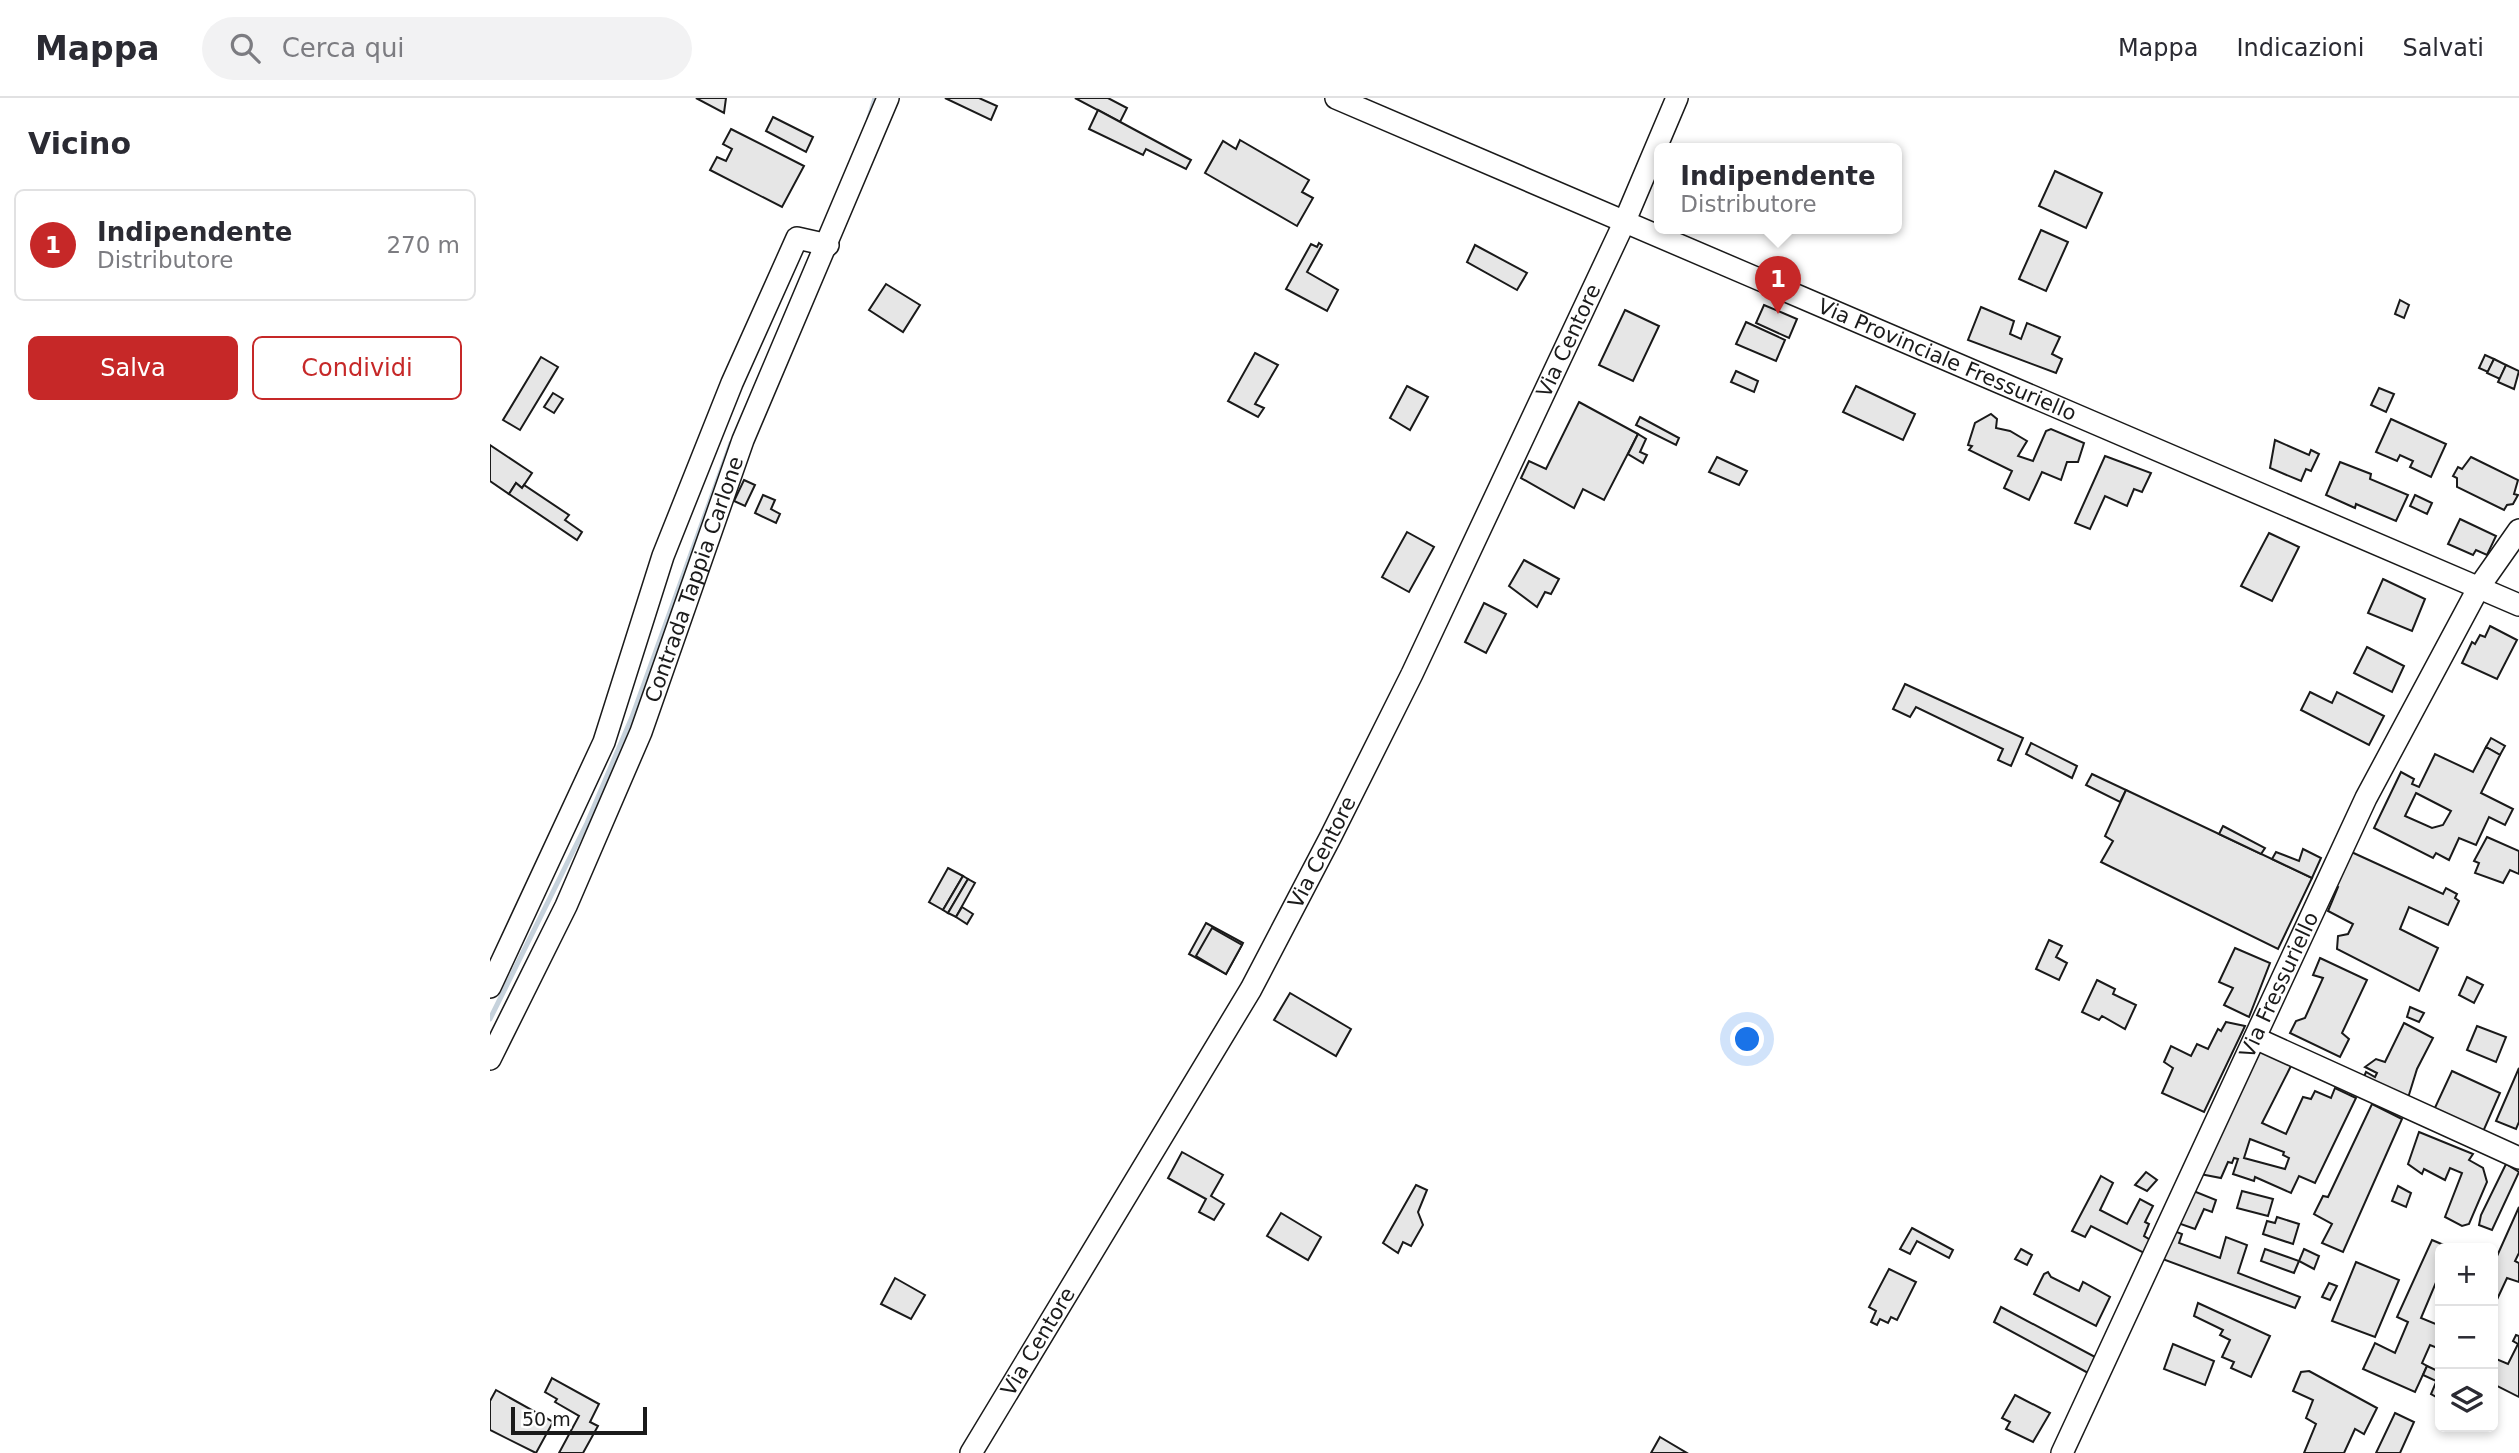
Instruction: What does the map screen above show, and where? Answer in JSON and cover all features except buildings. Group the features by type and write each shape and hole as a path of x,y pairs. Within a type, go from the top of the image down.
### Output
{"street":[{"name":"Contrada Tappia Carlone","path":"490,1059 566,906 641,732 743,440 888,98"},
{"name":"Via Provinciale Fressuriello","path":"1336,98 1624,223 1814,300 2519,606"},
{"name":"Via Centore","path":"1658,143 1677,98"},
{"name":"Via Centore","path":"971,1453 1251,989 1412,674 1624,223 1654,152"},
{"path":"490,987 604,742 667,544 732,383 786,262 797,238 828,244"},
{"name":"Via Fressuriello","path":"2062,1453 2366,798 2479,587 2519,530"},
{"path":"2255,1038 2519,1158"}],"waterway":[{"path":"869,118 875,98"},
{"path":"490,1019 587,823 632,717 731,443"}],"place":[{"name":"Indipendente","path":"1778,314"}]}
